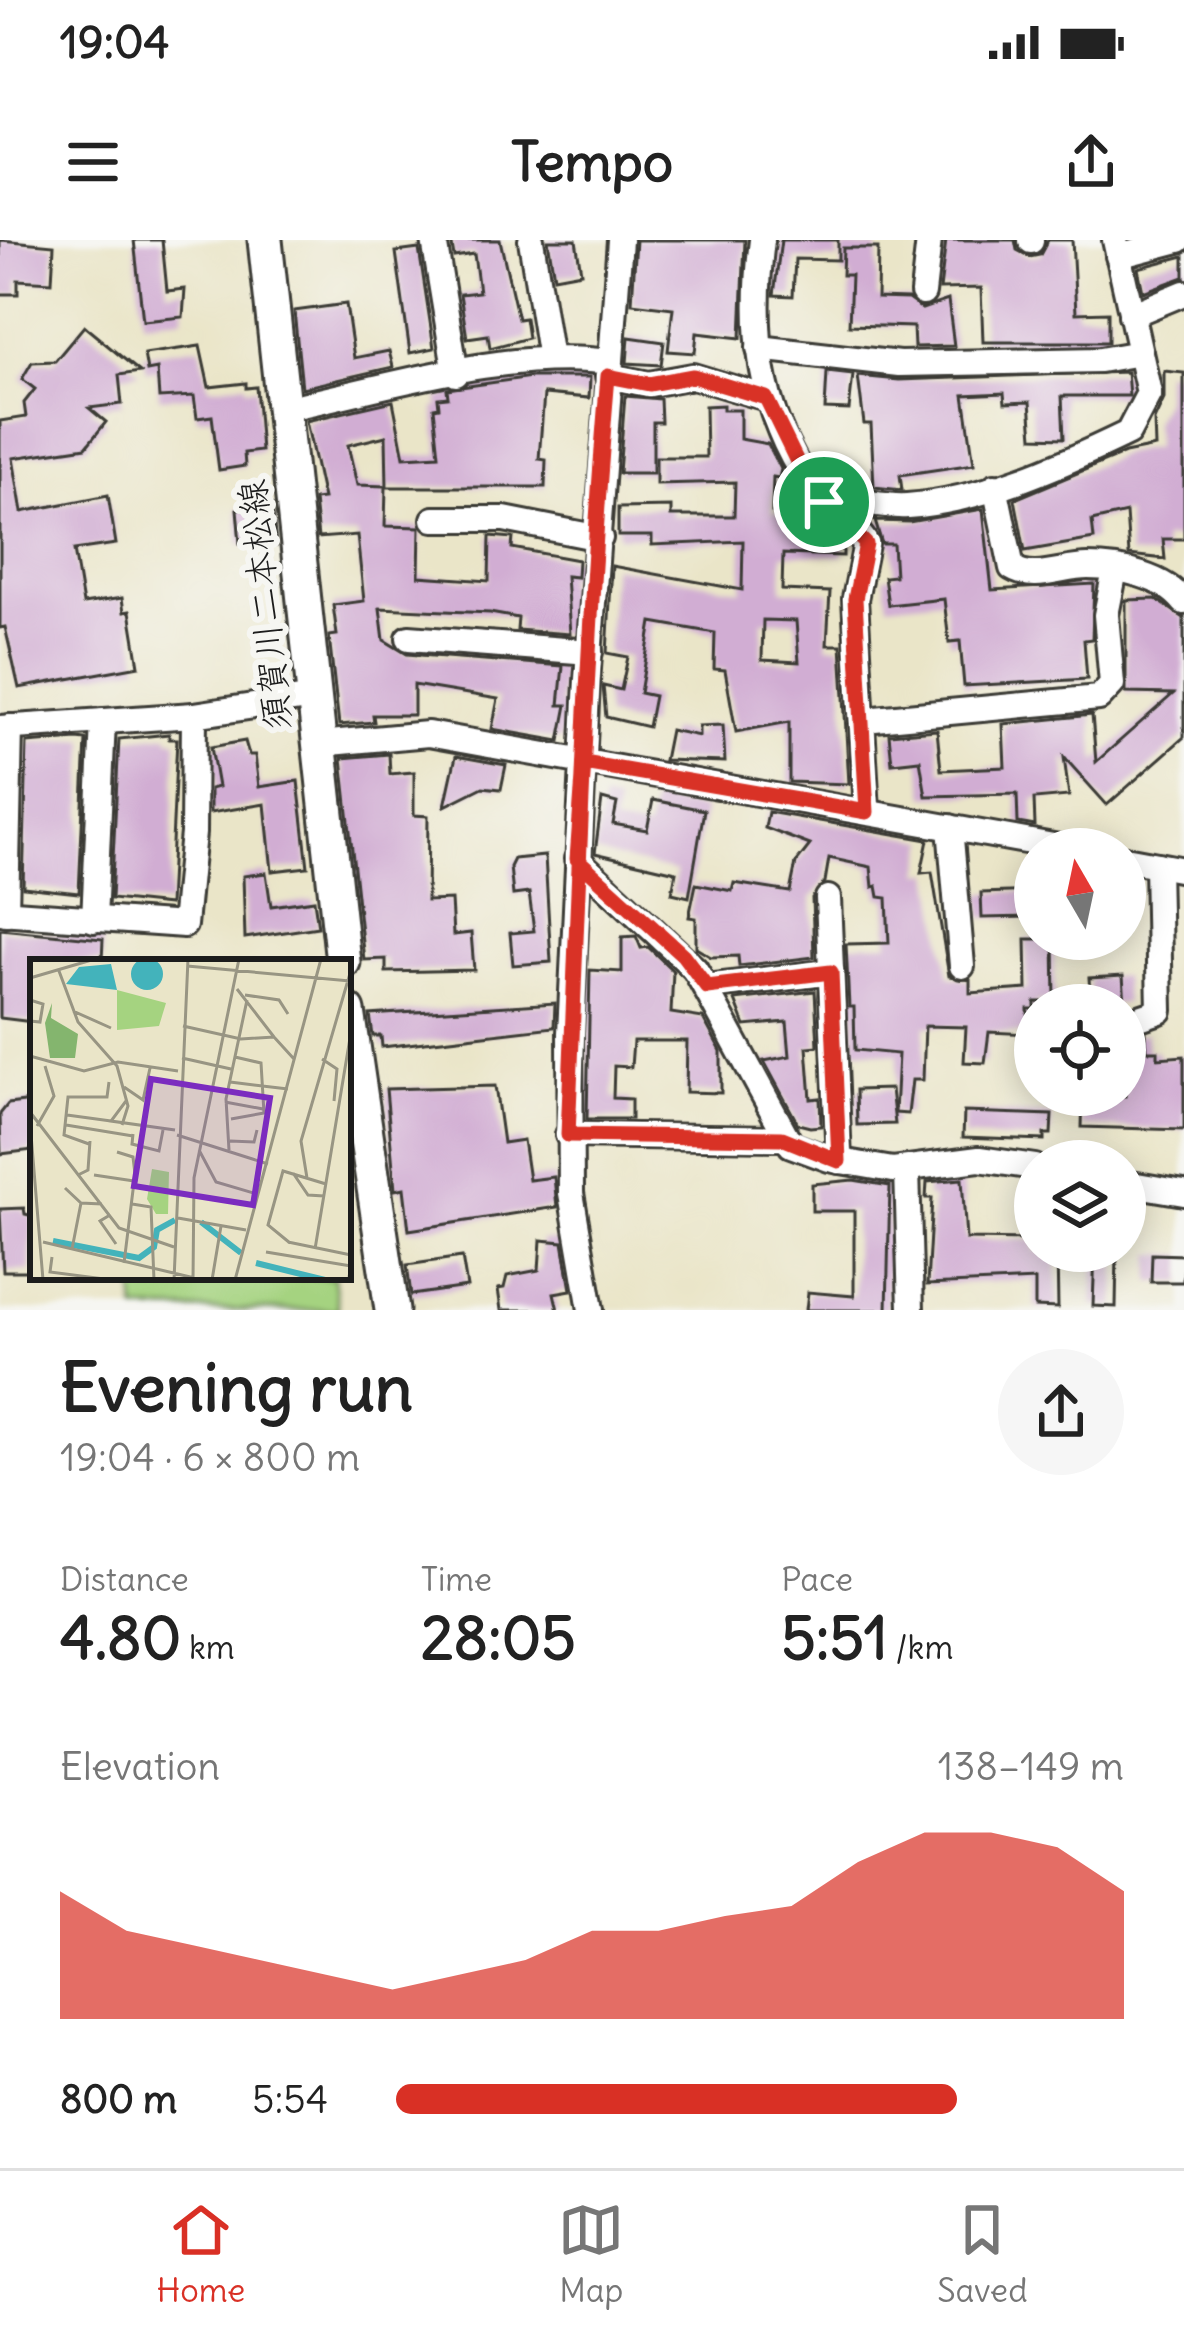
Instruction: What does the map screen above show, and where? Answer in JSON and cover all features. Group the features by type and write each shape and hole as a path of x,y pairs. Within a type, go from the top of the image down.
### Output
{"main road":[{"name":"須賀川二本松線","path":"265,240 343,959"},
{"path":"351,1031 392,1310"}],"street":[{"path":"434,240 456,374"},
{"path":"531,240 550,359"},
{"path":"591,1310 571,1193 568,1135 577,859 620,240"},
{"path":"762,240 759,348 766,398 804,476 866,544 855,599 867,812"},
{"path":"923,293 929,240"},
{"path":"824,502 905,507 995,486 1128,434 1149,393 1116,248 1179,240"},
{"path":"1132,315 1184,293"},
{"path":"759,348 899,364 1100,360 1140,353"},
{"path":"283,409 550,359 609,369 649,384 693,376 766,398"},
{"path":"995,486 1012,568 1022,574 1087,567 1115,570 1162,580 1184,602"},
{"path":"434,519 504,519 600,538"},
{"path":"864,721 1099,698 1112,684 1106,615 1115,570"},
{"path":"410,638 590,652"},
{"path":"194,715 188,919 178,927 3,912 5,727 194,715 314,698"},
{"path":"94,920 103,721"},
{"path":"319,744 428,734 1014,839"},
{"path":"950,827 962,966"},
{"path":"577,859 683,955 707,987 770,1100 782,1138"},
{"path":"1146,864 1184,870"},
{"path":"1146,1016 1160,1011 1157,866"},
{"path":"828,898 839,1161"},
{"path":"707,987 831,972"},
{"path":"568,1135 782,1138 839,1161 907,1169 979,1159 1014,1164"},
{"path":"907,1169 911,1310"},
{"path":"1146,1187 1184,1193"}],"green space":[{"path":"133,1280 334,1280 338,1310 136,1310"}],"building":[{"path":"0,240 54,245 52,282 18,280 18,294 0,294"},
{"path":"134,240 162,240 167,291 185,289 183,317 143,321"},
{"path":"451,240 500,240 518,319 525,318 528,338 490,348 488,335 467,338 460,294 479,292 474,254 454,257"},
{"path":"548,240 576,240 581,272 554,277"},
{"path":"636,240 745,240 741,338 697,333 695,353 668,351 673,308 632,303"},
{"path":"781,240 838,240 838,260 795,259 793,296 774,295"},
{"path":"946,240 1015,240 1017,250 1030,257 1040,255 1048,240 1072,240 1076,313 1108,312 1108,342 983,342 981,288 940,289"},
{"path":"843,248 878,248 877,298 908,299 922,309 948,300 954,346 914,347 913,327 849,325 851,275 842,275"},
{"path":"419,249 434,348 410,353 396,252"},
{"path":"1184,256 1184,277 1143,292 1138,268"},
{"path":"346,304 354,358 389,351 393,367 302,388 294,311"},
{"path":"84,326 140,372 119,375 122,404 89,408 106,422 86,447 13,458 22,512 108,495 116,544 74,550 83,604 122,598 124,612 130,611 139,666 19,688 5,627 0,628 0,421 26,417 24,403 35,389 22,379 32,362 55,361"},
{"path":"629,337 664,342 661,365 627,363"},
{"path":"200,346 209,387 246,383 246,388 256,387 261,451 244,453 245,466 219,470 212,416 197,418 194,396 159,398 157,369 147,371 144,354"},
{"path":"1164,371 1184,373 1184,539 1163,539 1165,559 1129,555 1126,513 1092,521 1094,539 1025,551 1015,499 1125,453 1155,447 1154,420 1164,399"},
{"path":"827,372 853,375 849,410 825,409"},
{"path":"1127,372 1129,396 1062,396 1064,438 1033,437 1030,402 1005,403 1004,393 964,395 974,464 900,475 902,490 874,487 871,424 864,424 858,376 899,380"},
{"path":"531,377 590,377 589,398 544,394 539,459 546,460 545,487 387,487 386,436 348,445 357,485 386,486 385,526 420,527 419,576 489,581 490,536 513,538 512,548 578,560 577,577 566,576 570,634 517,630 518,618 490,613 380,608 384,640 407,654 563,666 559,705 567,705 560,741 492,729 498,699 414,685 414,715 373,715 374,722 339,725 329,636 337,635 333,605 364,601 357,535 318,538 314,500 323,499 306,421 393,401 404,457 439,455 434,408 439,407 438,398 448,397 447,389"},
{"path":"625,396 660,399 661,422 653,422 653,473 619,473"},
{"path":"705,406 740,410 740,439 768,444 781,469 779,478 773,477 772,512 811,512 843,541 843,556 783,554 782,590 830,592 827,645 841,645 849,784 789,782 789,722 736,732 725,670 714,669 715,633 652,622 640,693 654,696 648,727 606,717 603,686 621,690 628,657 607,653 612,566 742,590 743,541 652,545 652,536 618,536 618,508 671,507 671,516 734,516 735,482 656,484 656,457 706,457","holes":["763,620 796,621 799,662 762,660"]},
{"path":"272,505 276,546 240,544 237,509"},
{"path":"983,509 992,590 1094,584 1092,639 1084,640 1087,679 964,686 960,641 949,642 944,599 888,605 884,577 895,576 893,544 882,544 875,521 909,522"},
{"path":"1156,599 1184,618 1184,737 1107,805 1064,757 1069,796 1034,799 1035,826 1018,823 1017,794 926,796 920,760 892,763 889,734 937,730 941,770 1005,767 1003,724 1092,715 1096,762 1173,694 1126,693 1126,600"},
{"path":"723,725 725,762 664,760 670,730 699,736 699,726"},
{"path":"169,734 169,739 177,739 169,905 111,899 119,739"},
{"path":"86,740 79,893 23,887 27,743"},
{"path":"245,741 249,755 255,755 259,787 298,781 308,867 272,871 265,804 210,813 210,789 218,787 211,747"},
{"path":"389,754 390,774 414,772 414,815 428,816 427,901 451,900 453,935 471,933 474,970 386,972 386,959 364,960 342,758"},
{"path":"456,756 506,765 501,789 483,787 445,806"},
{"path":"602,799 617,803 613,824 647,830 653,800 704,810 689,897 672,893 676,872 595,853"},
{"path":"768,812 928,840 921,873 932,872 949,976 970,980 970,993 1014,990 1014,1033 989,1032 985,1063 964,1062 966,1027 925,1026 923,1080 912,1080 908,1114 895,1113 898,1054 855,1050 854,1007 849,1007 846,944 889,943 887,898 879,897 877,886 873,887 871,867 829,858 825,882 812,898 814,957 739,966 738,956 711,957 696,948 696,918 689,917 696,884 732,891 734,883 790,892 796,863 810,845 765,828"},
{"path":"545,856 551,962 513,965 510,933 534,931 529,893 513,895 510,867 514,859"},
{"path":"266,873 271,906 314,900 318,927 245,938 243,876"},
{"path":"1014,892 1014,917 982,918 981,893"},
{"path":"0,929 103,939 102,959 30,959 30,1022 0,1018"},
{"path":"636,936 641,948 648,947 673,971 671,1013 703,1018 721,1051 721,1093 686,1092 687,1041 633,1041 631,1067 614,1066 613,1098 631,1099 631,1119 587,1119 590,970 622,972 622,937"},
{"path":"1026,960 1054,960 1055,984 1027,984"},
{"path":"1123,976 1124,984 1089,984 1089,978"},
{"path":"815,991 818,1046 807,1047 811,1099 820,1098 821,1126 810,1127 798,1124 764,1061 790,1056 787,1022 745,1026 735,1000"},
{"path":"555,1003 554,1027 382,1047 381,1036 373,1036 370,1015"},
{"path":"1146,1033 1147,1051 1158,1051 1158,1058 1184,1056 1184,1130 1082,1127 1082,1116 1146,1116"},
{"path":"495,1086 503,1143 523,1140 529,1180 554,1177 557,1207 409,1230 404,1188 395,1190 386,1089"},
{"path":"891,1089 895,1124 857,1125 856,1090"},
{"path":"30,1101 30,1150 1,1154 0,1114 8,1104"},
{"path":"964,1112 1052,1116 1051,1134 1044,1134 1044,1140 963,1137"},
{"path":"962,1179 966,1239 1014,1240 1014,1272 1057,1272 1058,1308 1035,1307 1035,1280 927,1285 932,1198 926,1198 927,1182"},
{"path":"853,1180 890,1186 887,1310 806,1310 808,1292 854,1296 854,1211 812,1211 812,1184"},
{"path":"24,1208 30,1215 30,1271 3,1271 0,1209"},
{"path":"541,1240 563,1242 571,1290 554,1293 558,1310 501,1310 498,1289 504,1288 507,1276 539,1270"},
{"path":"1152,1254 1184,1255 1183,1282 1151,1282"},
{"path":"462,1257 467,1287 411,1295 407,1265"},
{"path":"1094,1272 1117,1272 1116,1307 1093,1306"}],"route":[{"path":"824,502 809,486 766,398 753,398 693,376 649,384 608,376 577,859 568,1135 782,1138 839,1161 831,972 707,987 683,955 617,897 587,862 577,859 584,763 867,812 855,599 866,544 857,529 836,519 824,502"}]}
